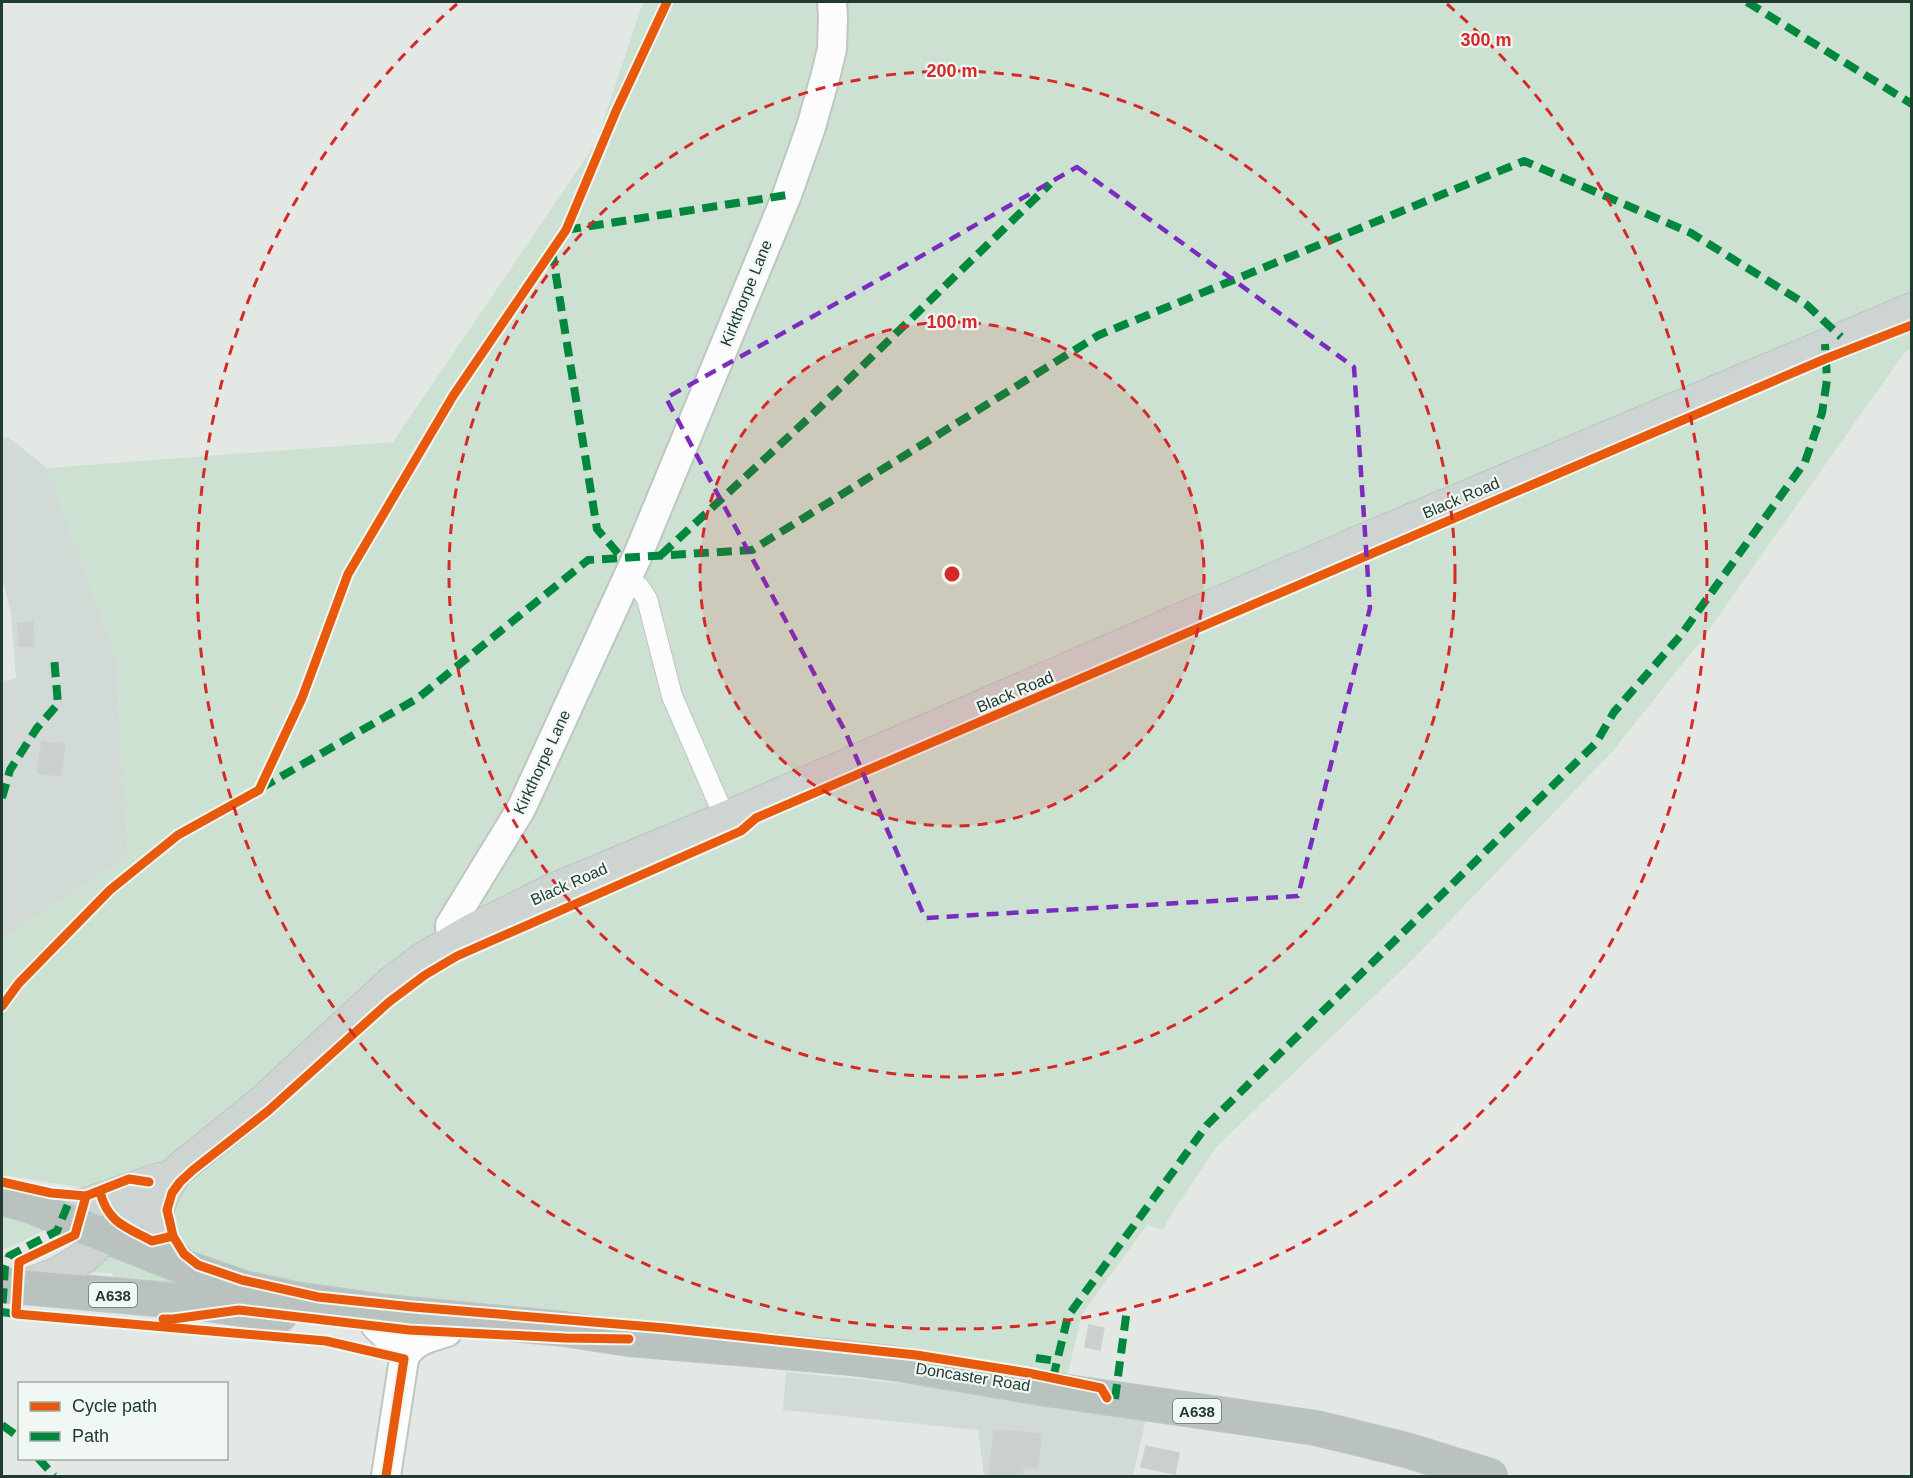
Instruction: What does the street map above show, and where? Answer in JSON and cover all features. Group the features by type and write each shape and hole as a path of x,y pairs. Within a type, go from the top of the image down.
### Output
{"highway":[{"name":"Doncaster Road","path":"16,1202 183,1267 244,1288 295,1299 397,1335 447,1332 565,1338 629,1338"},
{"name":"Doncaster Road","path":"13,1285 201,1303 397,1335 564,1329 629,1338 899,1364 1054,1390 1316,1428 1406,1450 1490,1476"}],"main road":[{"name":"Black Road","path":"13,1285 58,1273 83,1258 177,1171 262,1102 393,981 450,942 548,892 725,818 1368,538 1911,309"},
{"name":"Black Road","path":"16,1202 83,1205 177,1171"},
{"name":"Black Road","path":"177,1171 163,1192 158,1215 161,1239 171,1255 183,1267"}],"street":[{"name":"Kirkthorpe Lane","path":"450,942 450,926 521,809 642,546 794,176 811,127 830,57 832,2"},
{"path":"627,576 640,588 647,599 672,696 725,818"},
{"path":"386,1476 397,1335"}],"highlighted area":[{"path":"1077,167 1354,367 1370,608 1298,896 925,918 845,731 666,398"}],"shaded area":[{"path":"8,437 47,468 116,656 128,856 2,939 2,682 16,678 11,614 2,575 2,438"},
{"path":"786,1372 1149,1404 1133,1476 984,1476 978,1430 783,1410"}],"green space":[{"path":"643,2 1911,2 1911,349 1904,353 1703,638 1612,752 1413,959 1217,1146 1163,1230 1147,1225 1082,1314 1064,1389 184,1267 173,1236 176,1227 98,1190 2,1175 2,939 128,856 116,656 47,468 393,442 596,143"},
{"path":"2,1209 50,1227 7,1249 2,1248"},
{"path":"110,1243 114,1257 142,1270 153,1266 189,1287 116,1282 112,1273 88,1272"}],"building":[{"path":"33,622 34,646 19,646 18,623"},
{"path":"42,741 65,745 61,776 37,773"},
{"path":"1089,1325 1104,1328 1100,1350 1085,1347"},
{"path":"994,1430 1041,1434 1038,1468 1023,1467 1022,1476 989,1476"},
{"path":"1146,1446 1179,1453 1175,1474 1141,1467"}],"marked path":[{"path":"1747,2 1912,104"},
{"path":"261,788 418,698 588,560 752,550 1099,335 1524,161 1691,233 1807,305 1841,337"},
{"path":"661,555 812,415 1050,184"},
{"path":"566,230 787,195"},
{"path":"552,251 597,529 622,558"},
{"path":"1053,1378 1068,1316 1207,1125 1596,743 1614,712 1681,635 1805,462 1822,413 1827,380 1825,344"},
{"path":"2,798 10,770 37,728 58,704 54,657"},
{"path":"16,1314 2,1312 5,1267 9,1256 57,1231 73,1192"},
{"path":"1115,1399 1127,1309"},
{"path":"1036,1358 1057,1361"},
{"path":"2,1425 18,1437"},
{"path":"40,1460 54,1476"}],"cycle path":[{"path":"2,1006 19,983 110,890 178,835 259,790 302,698 348,574 453,396 566,230 616,111 667,2"},
{"path":"1107,1398 1101,1388 1028,1373 916,1355 665,1328 318,1297 242,1280 198,1265 184,1254 173,1236 167,1210 172,1193 193,1170 268,1111 389,1002 425,975 457,956 741,831 756,818 1825,359 1912,325"},
{"path":"2,1182 51,1193 86,1196 129,1179 149,1182"},
{"path":"100,1192 108,1211 126,1228 152,1241 173,1236"},
{"path":"86,1196 75,1235 19,1262 16,1314 326,1341 404,1359 386,1476"},
{"path":"163,1319 239,1310 409,1330 629,1339"}]}
